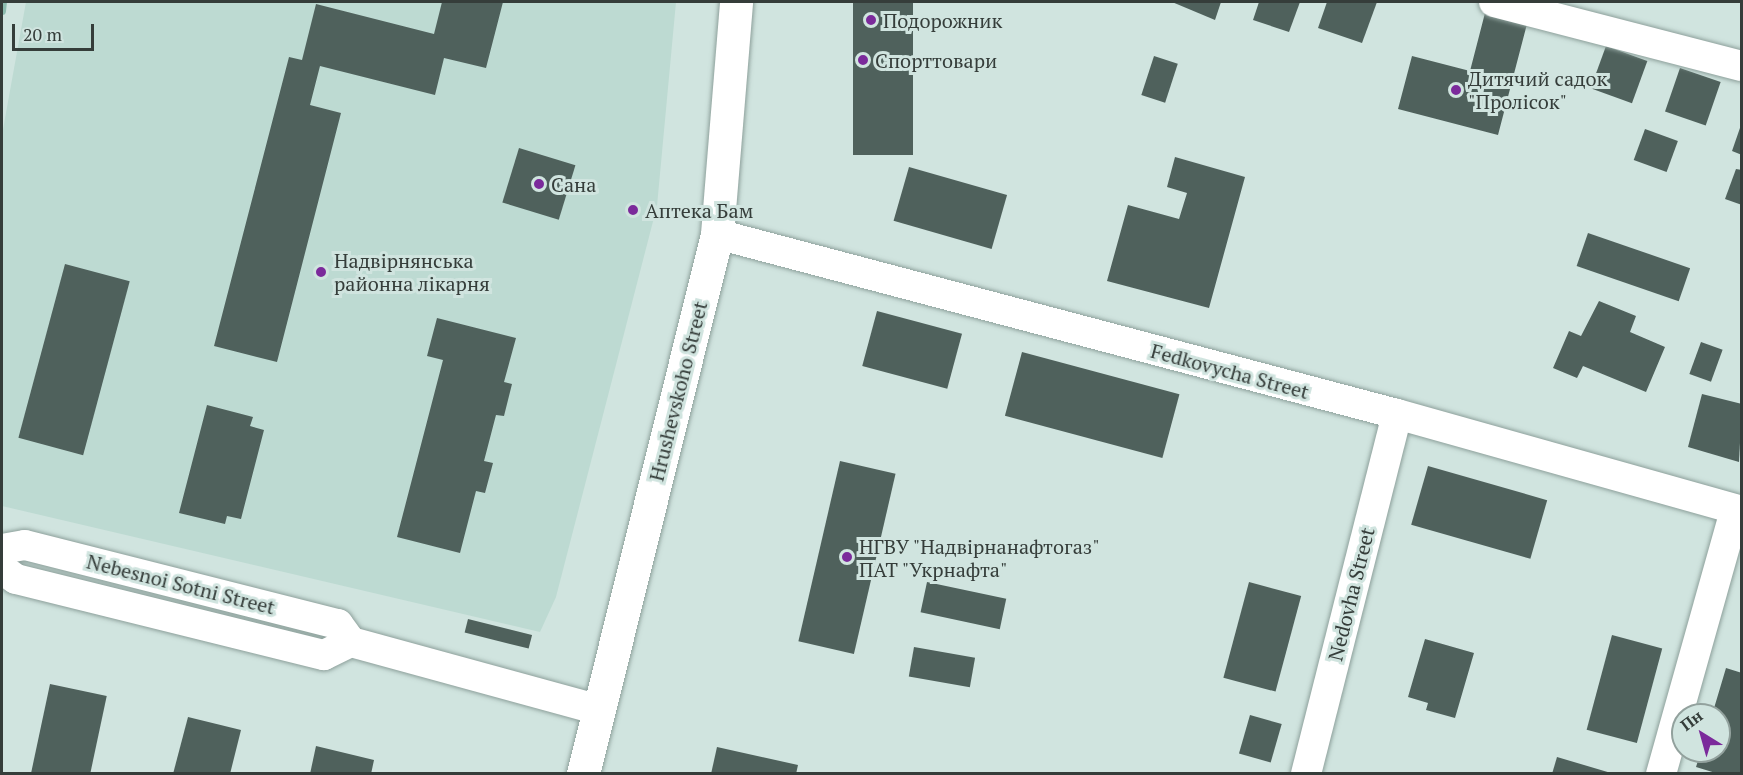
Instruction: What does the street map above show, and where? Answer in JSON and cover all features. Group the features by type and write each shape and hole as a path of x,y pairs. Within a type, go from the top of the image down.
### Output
{"street":[{"name":"Hrushevskoho Street","path":"583,774 717,234 736,2"},
{"path":"1494,2 1742,66"},
{"name":"Fedkovycha Street","path":"717,234 1397,414 1738,511"},
{"name":"Nedovha Street","path":"1306,774 1397,414"},
{"path":"1661,774 1738,511"},
{"name":"Nebesnoi Sotni Street","path":"2,549 25,545 338,624 351,642 599,710"},
{"name":"Nebesnoi Sotni Street","path":"2,569 16,579 324,655 351,642"}],"shaded area":[{"name":"Надвірнянська районна лікарня","path":"26,2 676,2 657,206 556,597 540,632 2,506 2,135"}],"building":[{"path":"442,2 503,2 486,68 444,58 435,95 320,66 310,105 341,113 277,362 214,346 289,57 302,60 316,4 434,34"},
{"path":"853,2 913,2 913,155 853,155"},
{"path":"1172,2 1221,2 1215,20"},
{"path":"1259,2 1300,2 1289,32 1253,20"},
{"path":"1327,2 1377,2 1362,43 1318,28"},
{"name":"Дитячий садок \"Пролісок\"","path":"1485,13 1527,24 1498,135 1398,109 1412,56 1470,71"},
{"path":"1606,46 1647,61 1632,103 1591,88"},
{"path":"1154,56 1178,64 1165,103 1141,95"},
{"path":"1680,68 1721,82 1706,125 1665,111"},
{"path":"1742,125 1742,155 1732,151"},
{"path":"1645,129 1678,141 1667,172 1634,160"},
{"name":"Сана","path":"519,148 575,165 559,220 502,203"},
{"path":"1175,157 1245,177 1209,308 1107,281 1128,205 1179,219 1187,193 1167,187"},
{"path":"909,167 1007,195 992,249 894,221"},
{"path":"1736,169 1742,170 1742,205 1725,199"},
{"path":"1588,233 1690,268 1679,301 1577,266"},
{"path":"65,264 130,281 83,455 18,438"},
{"path":"1599,301 1636,316 1630,332 1665,347 1646,392 1583,366 1577,378 1553,368 1569,331 1581,336"},
{"path":"877,311 962,334 947,389 862,366"},
{"path":"437,318 516,338 504,382 512,384 504,416 496,415 484,461 493,463 485,493 476,491 460,553 397,537 443,360 427,356"},
{"path":"1701,342 1723,350 1711,382 1689,374"},
{"path":"1022,352 1179,394 1162,458 1005,416"},
{"path":"1702,394 1742,404 1739,462 1688,447"},
{"path":"207,405 253,417 250,426 264,430 241,519 227,516 225,524 179,513"},
{"name":"НГВУ \"Надвірнанафтогаз\" ПАТ \"Укрнафта\"","path":"840,461 896,474 854,654 798,641"},
{"path":"1428,466 1547,500 1530,559 1411,525"},
{"path":"927,582 1006,599 1000,629 921,612"},
{"path":"1249,582 1301,596 1276,692 1223,678"},
{"path":"468,619 532,635 529,649 465,633"},
{"path":"1612,635 1662,648 1637,743 1587,730"},
{"path":"1425,639 1474,653 1455,718 1426,710 1428,703 1408,697"},
{"path":"914,647 975,658 970,687 909,677"},
{"path":"1726,668 1742,673 1742,774 1719,774 1696,767 1697,763 1731,763 1731,703 1716,703"},
{"path":"50,684 107,696 90,774 31,774"},
{"path":"1250,715 1282,724 1271,763 1239,753"},
{"path":"188,717 241,730 230,774 173,774"},
{"path":"316,746 374,760 371,774 310,774"},
{"path":"717,747 798,765 796,774 711,774"},
{"path":"1557,757 1611,773 1611,774 1552,774"}],"waterway":[{"path":"2,11 3,2"}],"place":[{"name":"Подорожник","path":"871,20"},
{"name":"Спорттовари","path":"863,60"},
{"name":"Дитячий садок \"Пролісок\"","path":"1456,90"},
{"name":"Сана","path":"539,184"},
{"name":"Аптека Бам","path":"633,210"},
{"name":"Надвірнянська районна лікарня","path":"321,272"},
{"name":"НГВУ \"Надвірнанафтогаз\" ПАТ \"Укрнафта\"","path":"847,557"}]}
